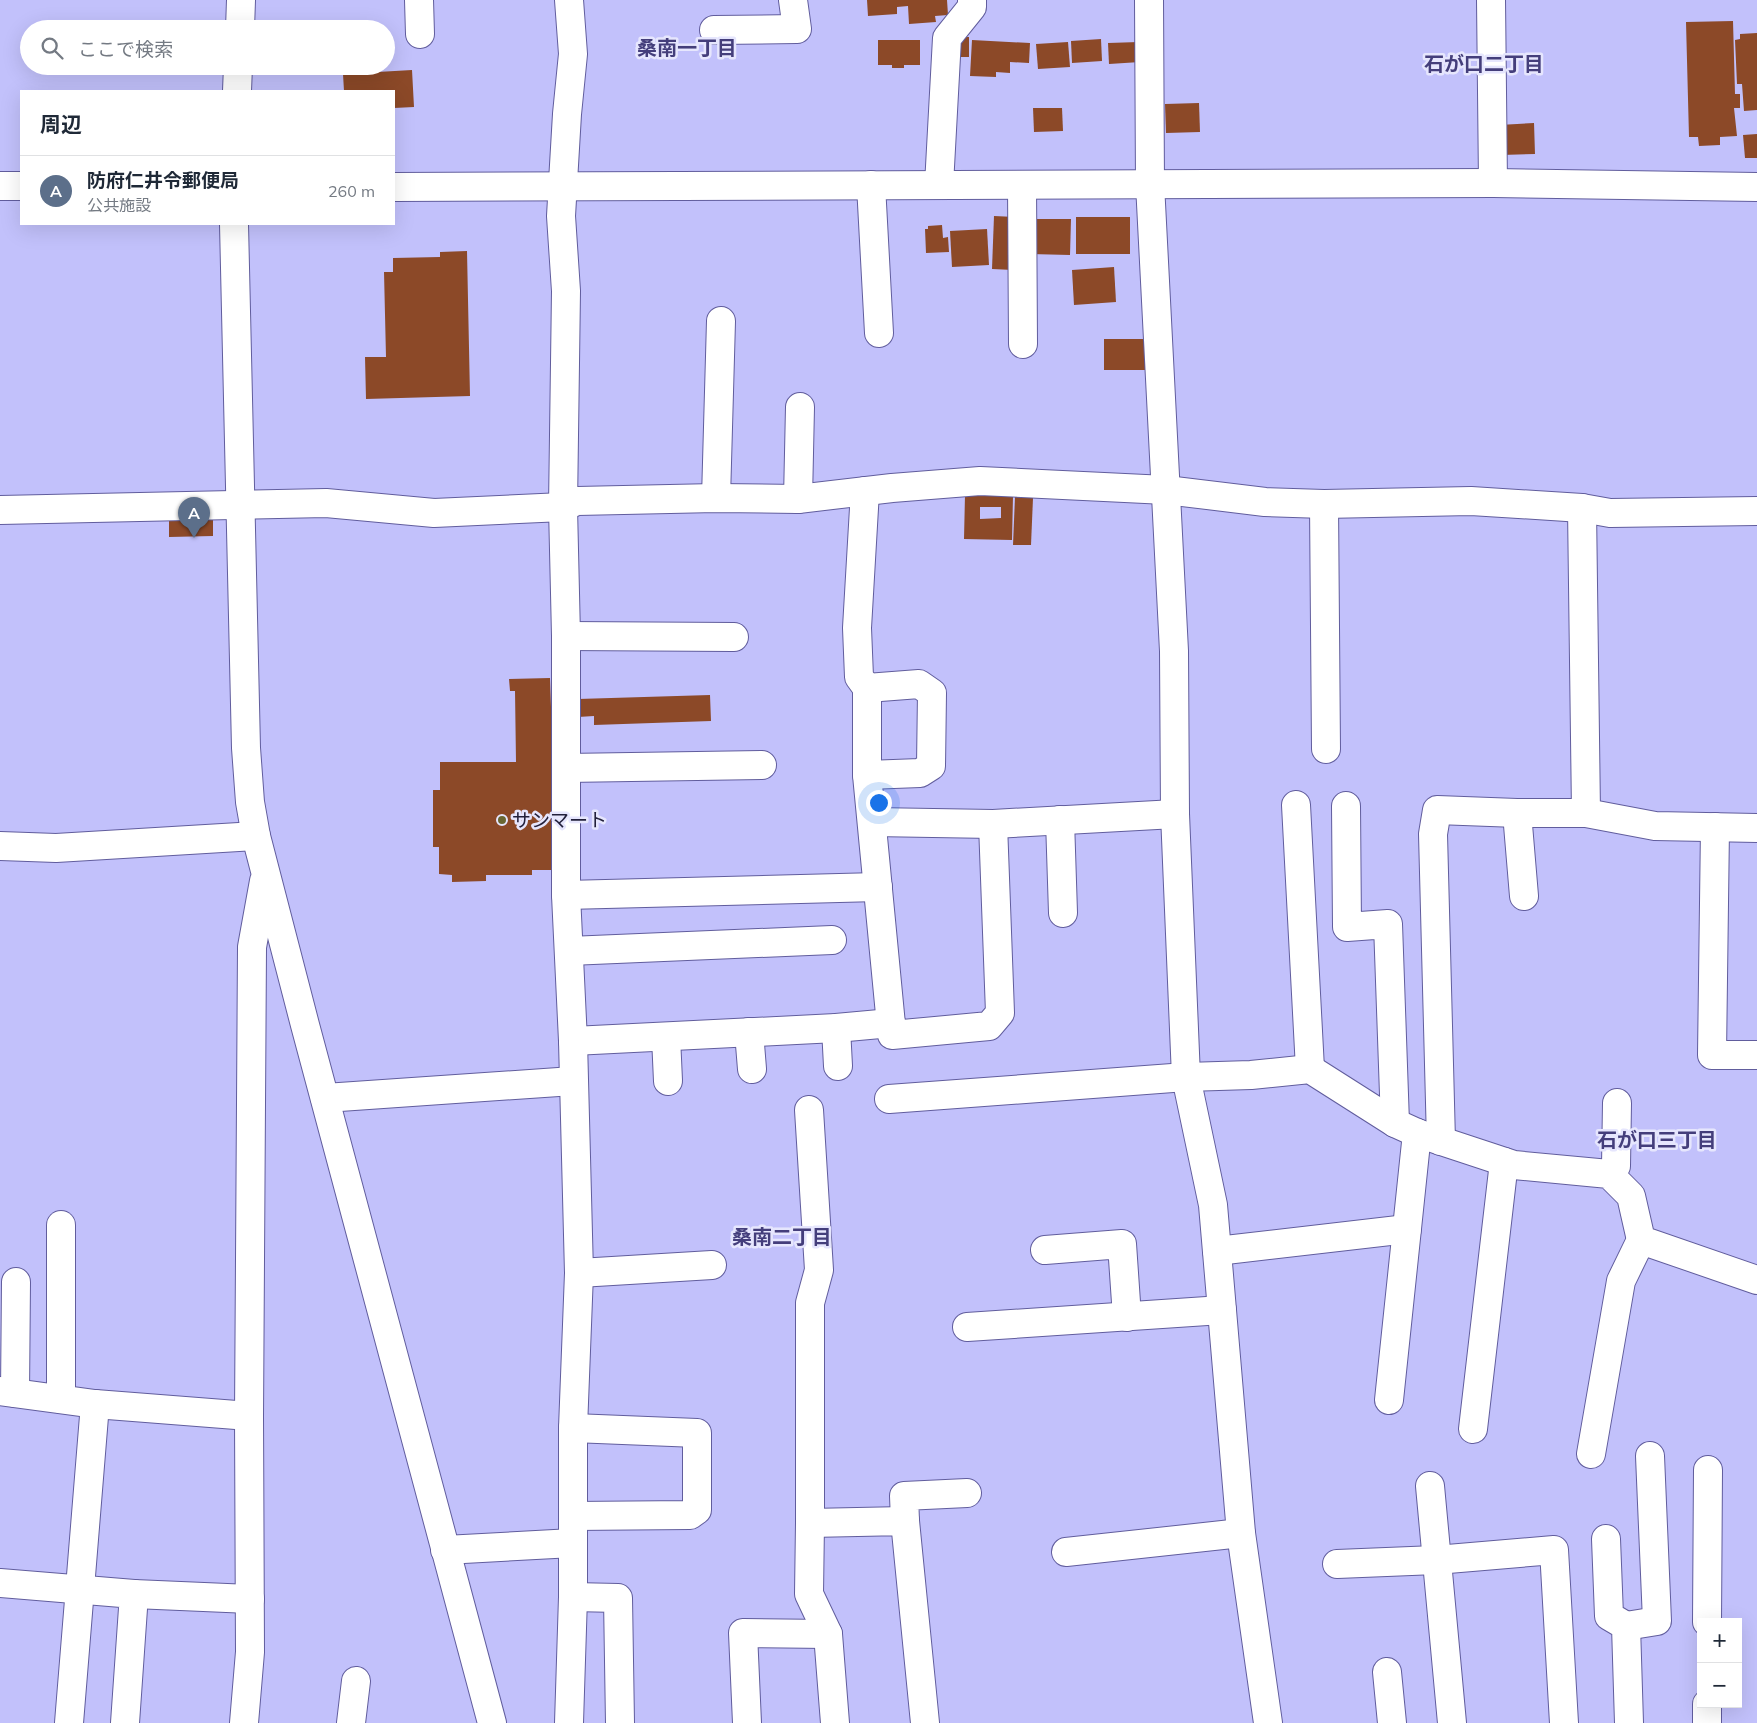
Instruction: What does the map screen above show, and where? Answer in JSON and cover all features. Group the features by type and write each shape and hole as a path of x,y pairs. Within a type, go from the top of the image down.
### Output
{"street":[{"path":"240,20 241,0"},
{"path":"419,0 420,34"},
{"path":"569,0 572,54 561,216 566,291 564,507 566,895 573,1041 579,1273 573,1428 573,1597 569,1723"},
{"path":"714,30 796,29 793,0"},
{"path":"938,185 947,38 972,7 972,0"},
{"path":"1149,0 1150,184 1174,652 1175,814 1186,1077 1213,1205 1241,1533 1268,1723"},
{"path":"1491,0 1492,183"},
{"path":"237,90 238,75"},
{"path":"395,187 1492,183 1757,187"},
{"path":"1022,185 1023,344"},
{"path":"0,186 20,186"},
{"path":"871,186 879,333"},
{"path":"234,225 246,748 250,802 256,836 492,1723"},
{"path":"716,498 720,321"},
{"path":"798,499 800,407"},
{"path":"0,510 326,503 434,514 564,507 577,501 716,498 798,499 980,481 1166,490 1264,502 1324,504 1471,501 1582,508 1610,513 1757,511"},
{"path":"865,491 857,628 859,677 867,688 867,775 892,1035 989,1026 1000,1013 993,824"},
{"path":"1324,504 1326,749"},
{"path":"1582,508 1586,813"},
{"path":"566,636 734,637"},
{"path":"867,688 919,684 932,693 931,766 920,773 867,775"},
{"path":"566,768 762,765"},
{"path":"1296,804 1310,1069"},
{"path":"1346,806 1347,927 1388,924 1418,1132"},
{"path":"1389,1400 1418,1132 1433,834 1437,810 1586,813 1654,826 1757,828"},
{"path":"1517,813 1524,896"},
{"path":"873,822 993,824 1175,814"},
{"path":"1060,820 1063,913"},
{"path":"1715,827 1712,1055 1757,1055"},
{"path":"0,846 56,848 256,836"},
{"path":"244,1723 250,1652 249,1416 252,947 266,872"},
{"path":"566,895 878,886"},
{"path":"569,951 832,940"},
{"path":"573,1041 836,1028 891,1023"},
{"path":"836,1028 838,1066"},
{"path":"749,1032 752,1069"},
{"path":"666,1036 668,1081"},
{"path":"889,1099 1186,1077 1251,1075 1310,1069 1418,1132 1514,1165 1609,1174 1631,1196 1642,1240 1621,1281 1591,1454"},
{"path":"325,1098 573,1081"},
{"path":"1609,1174 1616,1166 1618,1103"},
{"path":"809,1110 818,1270 810,1303 809,1594 828,1634 835,1723"},
{"path":"1473,1429 1504,1162"},
{"path":"61,1225 61,1399"},
{"path":"1217,1251 1407,1229"},
{"path":"1642,1240 1757,1280"},
{"path":"1045,1250 1122,1244 1127,1316"},
{"path":"579,1273 712,1265"},
{"path":"16,1282 8,1392 95,1404 249,1416"},
{"path":"968,1327 1222,1310"},
{"path":"69,1723 95,1404"},
{"path":"445,1550 573,1529 690,1515 697,1510 697,1433 573,1428"},
{"path":"1606,1539 1609,1616 1626,1626 1657,1621 1650,1456"},
{"path":"1707,1618 1708,1470"},
{"path":"1430,1486 1452,1723"},
{"path":"925,1723 904,1496 967,1493"},
{"path":"810,1523 905,1522"},
{"path":"1066,1552 1241,1533"},
{"path":"1337,1564 1436,1560 1554,1550 1564,1723"},
{"path":"0,1583 134,1594 250,1599"},
{"path":"125,1723 134,1594"},
{"path":"573,1597 618,1598 620,1723"},
{"path":"1626,1626 1629,1723"},
{"path":"747,1723 743,1633 828,1634"},
{"path":"1387,1672 1392,1723"},
{"path":"351,1723 356,1681"},
{"path":"1707,1708 1707,1723"}],"building":[{"path":"867,0 947,0 948,15 935,16 936,22 909,24 908,6 897,7 897,14 868,16"},
{"path":"1733,21 1735,94 1740,94 1740,108 1734,108 1737,136 1720,137 1720,145 1699,146 1698,137 1689,137 1686,22"},
{"path":"1757,33 1757,110 1744,111 1742,84 1737,84 1735,40 1740,39 1740,34"},
{"path":"958,37 969,37 969,57 958,57"},
{"path":"1101,39 1102,61 1072,63 1071,41"},
{"path":"878,40 920,40 920,65 904,65 904,68 892,68 892,65 878,65"},
{"path":"972,40 1030,43 1029,63 1010,62 1010,73 996,72 996,77 970,76"},
{"path":"1068,42 1070,67 1038,69 1036,44"},
{"path":"1139,42 1140,62 1109,64 1108,43"},
{"path":"412,70 414,107 395,108 395,90 344,90 343,75 395,75 395,71"},
{"path":"1199,103 1200,132 1166,133 1165,104"},
{"path":"1033,108 1062,108 1063,131 1034,132"},
{"path":"1534,123 1535,154 1501,155 1499,125"},
{"path":"1757,134 1757,158 1745,158 1743,135"},
{"path":"994,216 1015,217 1013,270 992,269"},
{"path":"1076,217 1130,217 1130,254 1076,254"},
{"path":"1031,219 1071,219 1070,255 1030,254"},
{"path":"942,225 943,238 948,237 949,252 926,253 925,229 928,229 928,226"},
{"path":"987,229 989,265 952,267 950,231"},
{"path":"467,251 470,396 366,399 365,357 386,357 384,272 393,272 393,258 440,257 440,252"},
{"path":"1114,267 1116,302 1074,305 1072,270"},
{"path":"1104,339 1145,339 1146,370 1104,370"},
{"path":"965,495 1013,496 1012,540 964,539","holes":["980,507 1001,507 1001,518 980,519"]},
{"path":"1015,497 1033,498 1031,545 1013,545"},
{"path":"169,512 213,512 213,536 169,537"},
{"path":"550,678 551,870 532,870 532,875 486,875 486,881 452,882 452,875 439,874 439,847 433,847 433,790 440,790 440,762 516,762 515,691 510,691 509,679"},
{"path":"710,695 711,721 594,725 594,716 578,717 578,699"}],"place":[{"name":"防府仁井令郵便局","path":"194,538"},
{"name":"サンマート","path":"502,820"}],"district":[{"name":"桑南一丁目","path":"687,47"},
{"name":"石が口二丁目","path":"1484,63"},
{"name":"石が口三丁目","path":"1657,1139"},
{"name":"桑南二丁目","path":"782,1236"}]}
